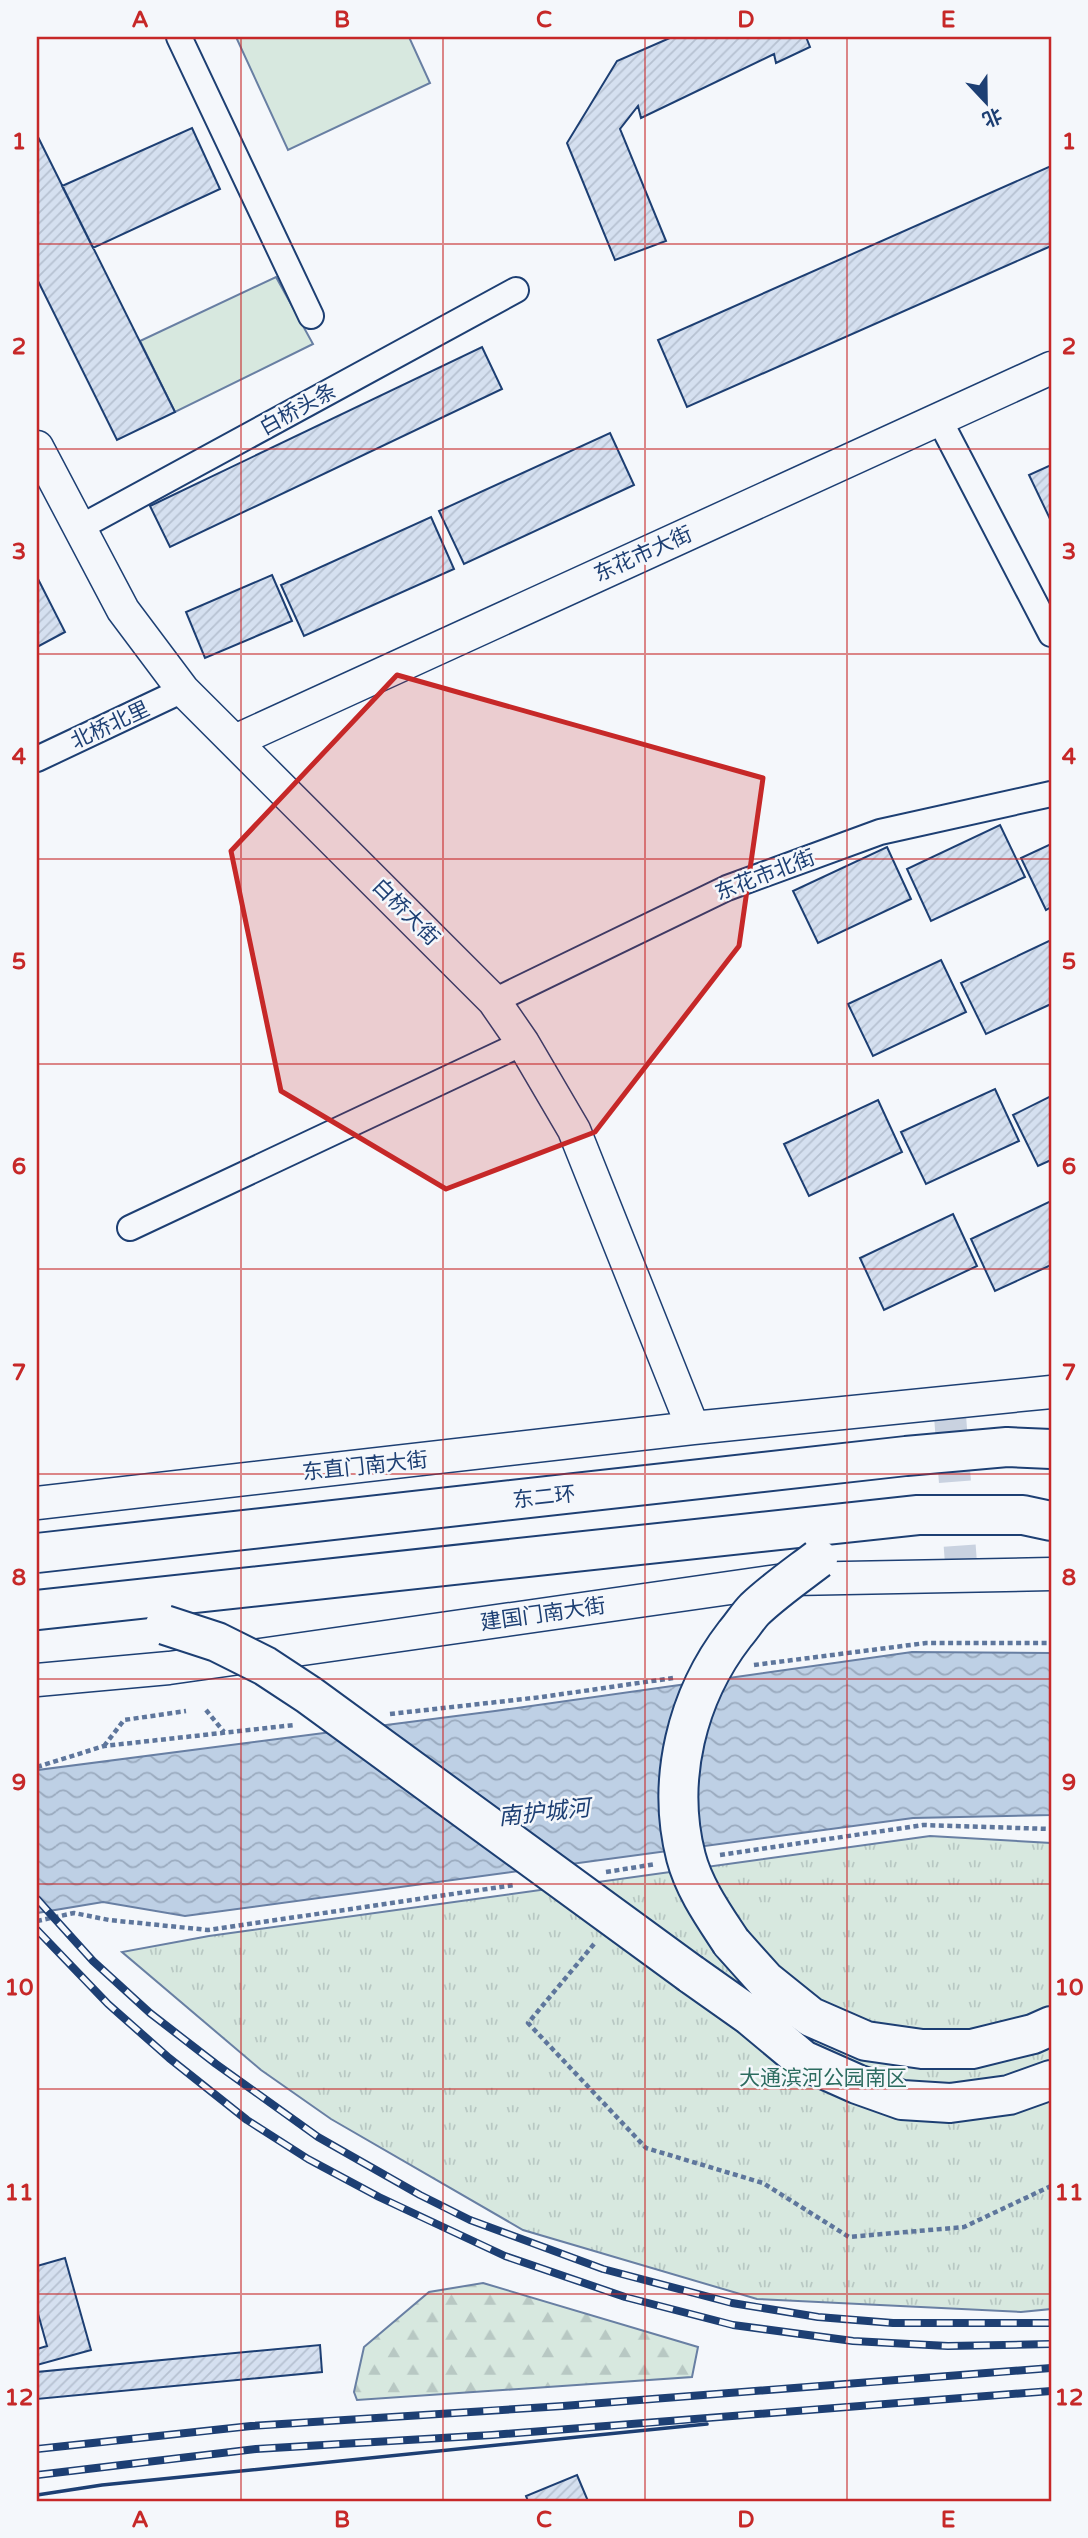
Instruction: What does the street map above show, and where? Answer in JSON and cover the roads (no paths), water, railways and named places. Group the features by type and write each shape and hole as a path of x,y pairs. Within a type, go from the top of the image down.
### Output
{"highway":[{"path":"1007,1447 1051,1437"},
{"name":"东二环","path":"37,1553 1007,1447 1051,1449"},
{"path":"918,1515 818,1559 754,1610 719,1655 694,1705 682,1754 678,1806 686,1858 705,1904 731,1942 765,1980 811,2017 866,2041 922,2049 972,2049 1033,2034 1051,2026"},
{"path":"37,1610 918,1515 1023,1515 1051,1521"},
{"path":"37,1619 165,1625 217,1642 265,1666 309,1695 748,2015 803,2060 902,2100 950,2103 1009,2095 1051,2080"}],"street":[{"path":"179,37 311,316"},
{"name":"白桥头条","path":"79,528 516,290"},
{"name":"东花市大街","path":"235,741 1051,368"},
{"path":"939,419 1051,634"},
{"name":"白桥大街","path":"37,447 123,610 183,690 494,1000 523,1043 574,1130 693,1428"},
{"name":"北桥北里","path":"37,760 183,690"},
{"name":"东花市北街","path":"494,1000 727,888 880,832 1051,794"},
{"path":"130,1228 523,1043"},
{"path":"693,1428 1051,1392"},
{"name":"东直门南大街","path":"37,1503 693,1428"},
{"name":"建国门南大街","path":"37,1680 169,1668 792,1579 1051,1574"}],"water":[{"name":"南护城河","path":"912,1652 1051,1653 1051,1815 913,1818 185,1916 103,1902 37,1913 38,1770 495,1711"}],"tunnel":[{"path":"949,1402 962,1577"}],"railway":[{"path":"37,1899 93,1961 150,2013 216,2064 318,2137 470,2220 603,2269 732,2303 818,2317 893,2323 1051,2323"},
{"path":"37,1930 108,2004 169,2058 247,2120 308,2159 379,2197 505,2256 625,2297 733,2325 853,2341 948,2346 1051,2344"},
{"path":"37,2449 251,2426 563,2406 1051,2368"},
{"path":"37,2475 256,2449 492,2435 1051,2391"}],"park label":[{"name":"大通滨河公园南区","path":"823,2078"}]}
